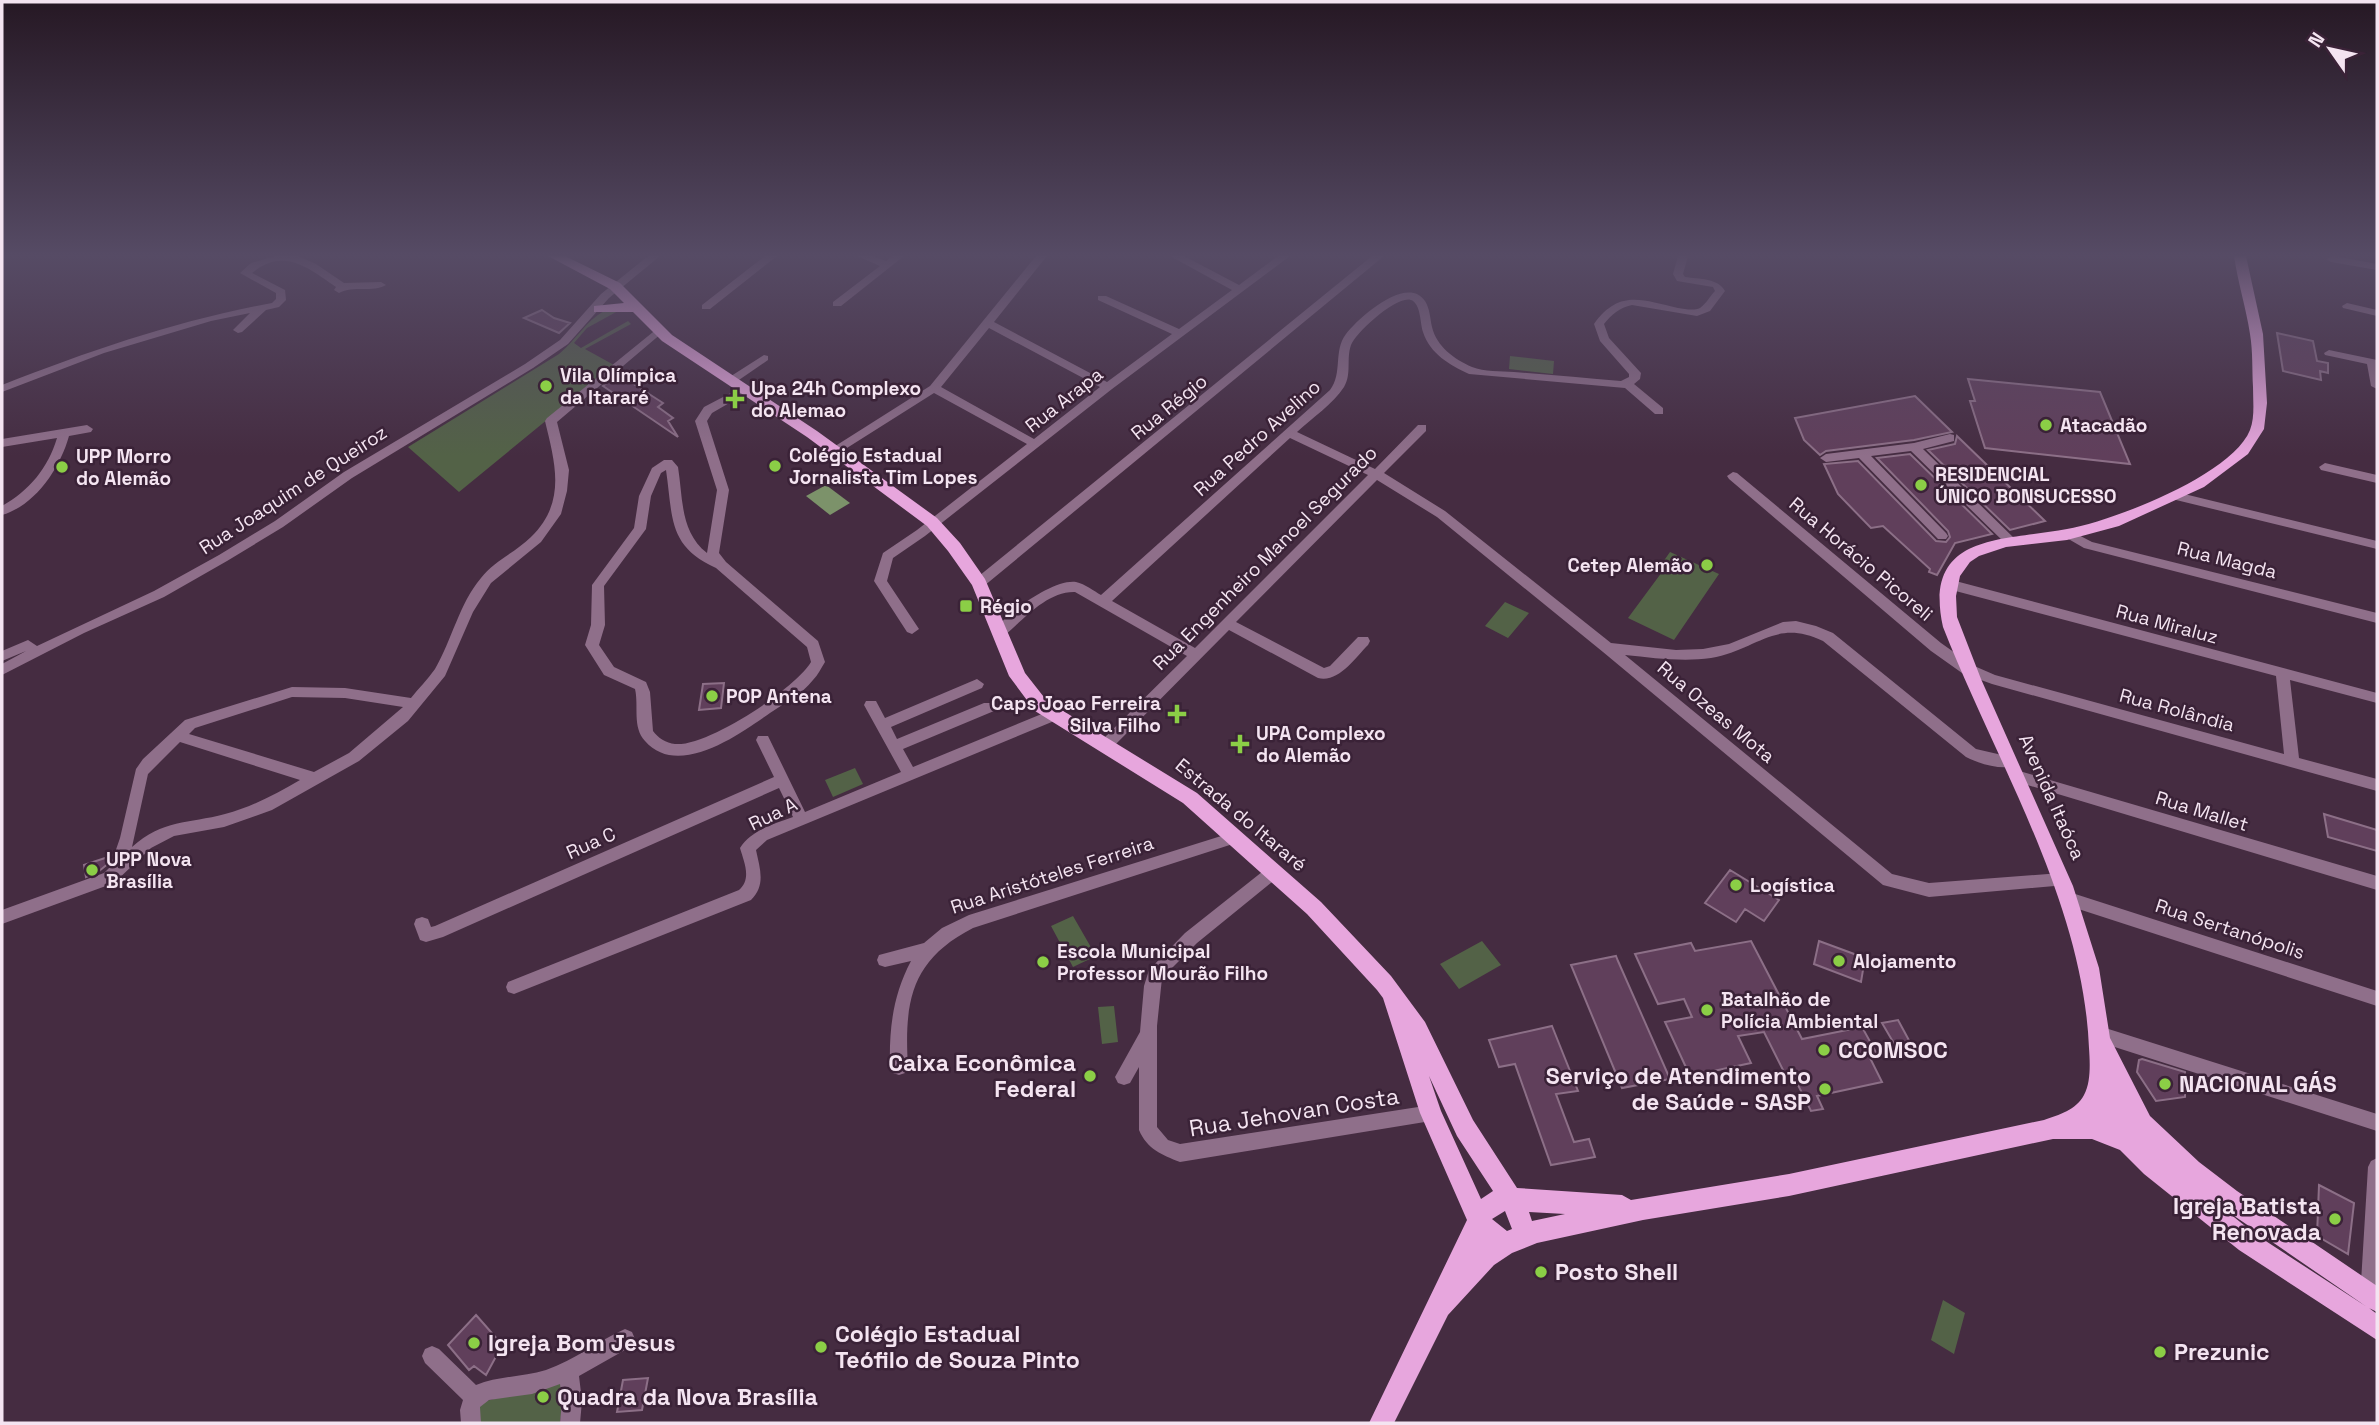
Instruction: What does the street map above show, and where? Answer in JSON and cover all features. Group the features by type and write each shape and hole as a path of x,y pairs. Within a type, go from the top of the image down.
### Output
{"main road":[{"name":"Estrada do Itararé","path":"650,322 695,358 746,389 835,450 932,522 954,547 979,583 1022,682 1034,699 1054,715 1175,787 1314,908 1350,944 1419,1029 1465,1128 1511,1199 1515,1239 1484,1228 1478,1218 1431,1113 1392,996"},
{"path":"1948,584 1958,567 1973,552 2011,542 2069,534 2125,518 2176,496 2218,471 2247,445 2255,435 2258,425 2258,345 2253,322"},
{"name":"Avenida Itaóca","path":"1948,584 1947,613 1967,669 2069,899 2095,996 2100,1037 2094,1098"},
{"path":"2100,1037 2144,1125"},
{"path":"2094,1098 2144,1125 2191,1170 2373,1311"},
{"path":"2045,1131 2080,1116 2094,1098"},
{"path":"2094,1098 2130,1144 2178,1188 2247,1242 2373,1311"},
{"path":"1440,1307 1486,1257 1515,1239 1567,1223 1789,1185 2045,1131 2092,1128 2130,1144"},
{"path":"1381,1423 1440,1307 1478,1218 1490,1205 1511,1199 1581,1202 1643,1209"}],"street":[{"path":"2,388 102,350 194,322"},
{"path":"238,330 246,322"},
{"name":"Rua Joaquim de Queiroz","path":"2,670 79,630 159,594 248,544 355,471 545,356 568,339 583,322"},
{"path":"1155,322 1180,334"},
{"name":"Rua Arapa","path":"912,629 882,585 881,573 893,550 1195,322"},
{"name":"Rua Régio","path":"979,583 1299,322"},
{"name":"Rua Pedro Avelino","path":"1103,601 1341,384 1345,349 1354,332 1365,322"},
{"name":"Rua Pedro Avelino","path":"1424,322 1435,346 1453,361 1474,372 1618,386 1627,384"},
{"path":"1599,322 1604,339 1634,370 1634,379 1627,384 1659,411"},
{"path":"835,450 934,388 988,323 1108,387"},
{"path":"2,918 91,887 114,876 146,844 171,830 204,826 249,814 354,757 389,730 415,704 440,672 480,589 494,573 545,531 555,514 563,470 551,421 658,331"},
{"path":"2329,353 2375,363 2377,386"},
{"path":"732,380 764,358"},
{"path":"934,388 1035,444"},
{"path":"721,565 706,560 689,547 677,512 671,467 668,463 662,465 656,471 645,496 640,529 598,585 598,625 592,645 609,671 641,685 645,730 652,740 664,747 690,748 722,738 793,690 808,678 818,662 813,645 721,565 713,551 722,511 723,491 701,421 708,410 746,389"},
{"name":"Rua Engenheiro Manoel Segurado","path":"1106,745 1422,428"},
{"path":"2,443 87,429"},
{"name":"Rua Ozeas Mota","path":"1290,433 1376,474 1441,514 1608,648 1888,880 1929,890 2061,880"},
{"path":"2,511 22,500 39,484 57,457 64,434"},
{"path":"1826,458 1914,447 1950,438"},
{"path":"1914,447 2011,542"},
{"path":"1861,453 1942,536"},
{"path":"2326,467 2377,479"},
{"name":"Rua Horácio Picoreli","path":"1733,476 1936,647 1967,669"},
{"path":"2176,496 2377,545"},
{"name":"Rua Magda","path":"2069,534 2088,545 2377,618"},
{"name":"Rua Miraluz","path":"1948,584 2377,698"},
{"path":"999,633 1062,586 1077,587 1195,654"},
{"path":"1226,623 1323,674 1335,670 1363,641"},
{"name":"Rua Mallet","path":"1608,648 1684,654 1709,653 1741,644 1777,626 1807,628 1828,637 1971,753 1982,758 2377,883"},
{"path":"2,656 27,645 36,653"},
{"name":"Rua Rolândia","path":"1967,669 1992,679 2377,785"},
{"path":"2283,675 2292,761"},
{"path":"882,726 977,684"},
{"path":"114,876 128,838 141,773 177,736 197,721 292,692 345,693 415,704"},
{"path":"870,705 909,775"},
{"path":"894,747 989,707"},
{"name":"Rua A","path":"514,986 745,895 755,883 748,848 762,836 1054,715"},
{"path":"177,736 316,779"},
{"path":"763,740 802,821"},
{"name":"Rua C","path":"422,924 426,935 437,932 782,780"},
{"name":"Rua Aristóteles Ferreira","path":"899,1067 897,1043 902,996 928,949 941,937 969,922 1234,838"},
{"name":"Rua Jehovan Costa","path":"1272,873 1161,966 1152,985 1148,1130 1161,1146 1180,1153 1431,1113"},
{"name":"Rua Sertanópolis","path":"2069,899 2377,999"},
{"path":"886,960 928,949"},
{"path":"1124,1077 1149,1031"},
{"path":"2100,1037 2377,1124"},
{"path":"2373,1311 2377,1167"},
{"path":"471,1423 469,1408 475,1398 487,1391 518,1387 569,1373 625,1339"},
{"path":"432,1356 475,1398"},
{"path":"569,1373 572,1401 570,1423"}],"shaded area":[{"name":"Vila Olímpica da Itararé","path":"590,322 597,322 587,328 574,343 581,348 625,322 631,324 585,349 614,365 459,492 408,447 559,354"},
{"path":"1510,356 1554,361 1553,374 1509,369"},
{"path":"826,485 850,503 830,515 806,496"},
{"path":"1670,552 1719,574 1674,640 1628,618 1662,572 1658,569"},
{"path":"1505,602 1529,613 1508,638 1485,626"},
{"path":"855,768 863,784 833,797 825,780"},
{"path":"1073,916 1096,956 1073,967 1051,926"},
{"path":"1482,941 1501,965 1459,989 1440,964"},
{"path":"1114,1006 1118,1042 1102,1044 1098,1007"},
{"path":"1943,1300 1965,1313 1954,1354 1931,1340"},
{"name":"Quadra da Nova Brasília","path":"559,1382 565,1391 560,1423 475,1423 476,1406 486,1401"}],"building":[{"path":"534,322 570,323 559,333"},
{"path":"2277,333 2313,341 2317,361 2328,363 2328,373 2320,371 2321,380 2283,371"},
{"path":"618,374 663,403 658,407 673,418 668,421 678,437 603,386"},
{"name":"Atacadão","path":"1968,379 2100,392 2130,464 1985,448 1970,401 1975,401"},
{"path":"1915,396 1952,432 1914,440 1826,451 1820,455 1804,440 1795,418"},
{"path":"1957,436 2045,521 2010,530 1928,450 1955,444"},
{"path":"1910,454 1992,534 1955,543 1937,575 1929,572 1930,569 1883,526 1871,528 1838,494 1824,464 1858,461 1936,541 1946,542 1950,537 1948,531 1877,458"},
{"name":"POP Antena","path":"724,683 721,708 699,710 703,684"},
{"path":"2324,814 2377,830 2377,851 2328,837"},
{"name":"UPP Nova Brasília","path":"111,856 109,863 86,877 84,865"},
{"name":"Logística","path":"1730,870 1779,900 1764,921 1745,909 1736,922 1705,903"},
{"path":"1751,941 1802,1039 1862,1027 1877,1054 1869,1056 1882,1082 1817,1096 1823,1109 1811,1111 1791,1071 1784,1072 1764,1032 1738,1036 1751,1063 1690,1076 1665,1022 1692,1017 1684,999 1658,1004 1635,954 1691,943 1695,951"},
{"name":"Alojamento","path":"1819,941 1865,958 1861,982 1814,964"},
{"path":"1616,956 1670,1079 1622,1088 1571,965"},
{"path":"1898,1020 1911,1044 1896,1047 1882,1023"},
{"path":"1552,1026 1578,1091 1556,1094 1574,1142 1589,1139 1595,1157 1551,1165 1515,1064 1499,1067 1489,1040"},
{"name":"NACIONAL GÁS","path":"2139,1060 2185,1072 2185,1097 2156,1101 2137,1072"},
{"name":"Igreja Batista Renovada","path":"2319,1185 2354,1203 2348,1254 2317,1236"},
{"name":"Igreja Bom Jesus","path":"476,1315 498,1340 494,1350 499,1351 486,1375 474,1366 469,1370 448,1345"},
{"path":"648,1378 642,1410 617,1412 623,1380"}],"place":[{"name":"Vila Olímpica da Itararé","path":"546,386"},
{"name":"Upa 24h Complexo do Alemao","path":"735,399"},
{"name":"Atacadão","path":"2046,425"},
{"name":"Colégio Estadual Jornalista Tim Lopes","path":"775,466"},
{"name":"UPP Morro do Alemão","path":"62,467"},
{"name":"RESIDENCIAL ÚNICO BONSUCESSO","path":"1921,485"},
{"name":"Cetep Alemão","path":"1707,565"},
{"name":"Régio","path":"966,606"},
{"name":"POP Antena","path":"712,696"},
{"name":"Caps Joao Ferreira Silva Filho","path":"1177,714"},
{"name":"UPA Complexo do Alemão","path":"1240,744"},
{"name":"UPP Nova Brasília","path":"92,870"},
{"name":"Logística","path":"1736,885"},
{"name":"Alojamento","path":"1839,961"},
{"name":"Escola Municipal Professor Mourão Filho","path":"1043,962"},
{"name":"Batalhão de Polícia Ambiental","path":"1707,1010"},
{"name":"CCOMSOC","path":"1824,1050"},
{"name":"Caixa Econômica Federal","path":"1090,1076"},
{"name":"NACIONAL GÁS","path":"2165,1084"},
{"name":"Serviço de Atendimento de Saúde - SASP","path":"1825,1089"},
{"name":"Igreja Batista Renovada","path":"2335,1219"},
{"name":"Posto Shell","path":"1541,1272"},
{"name":"Igreja Bom Jesus","path":"474,1343"},
{"name":"Colégio Estadual Teófilo de Souza Pinto","path":"821,1347"},
{"name":"Prezunic","path":"2160,1352"},
{"name":"Quadra da Nova Brasília","path":"543,1397"}]}
